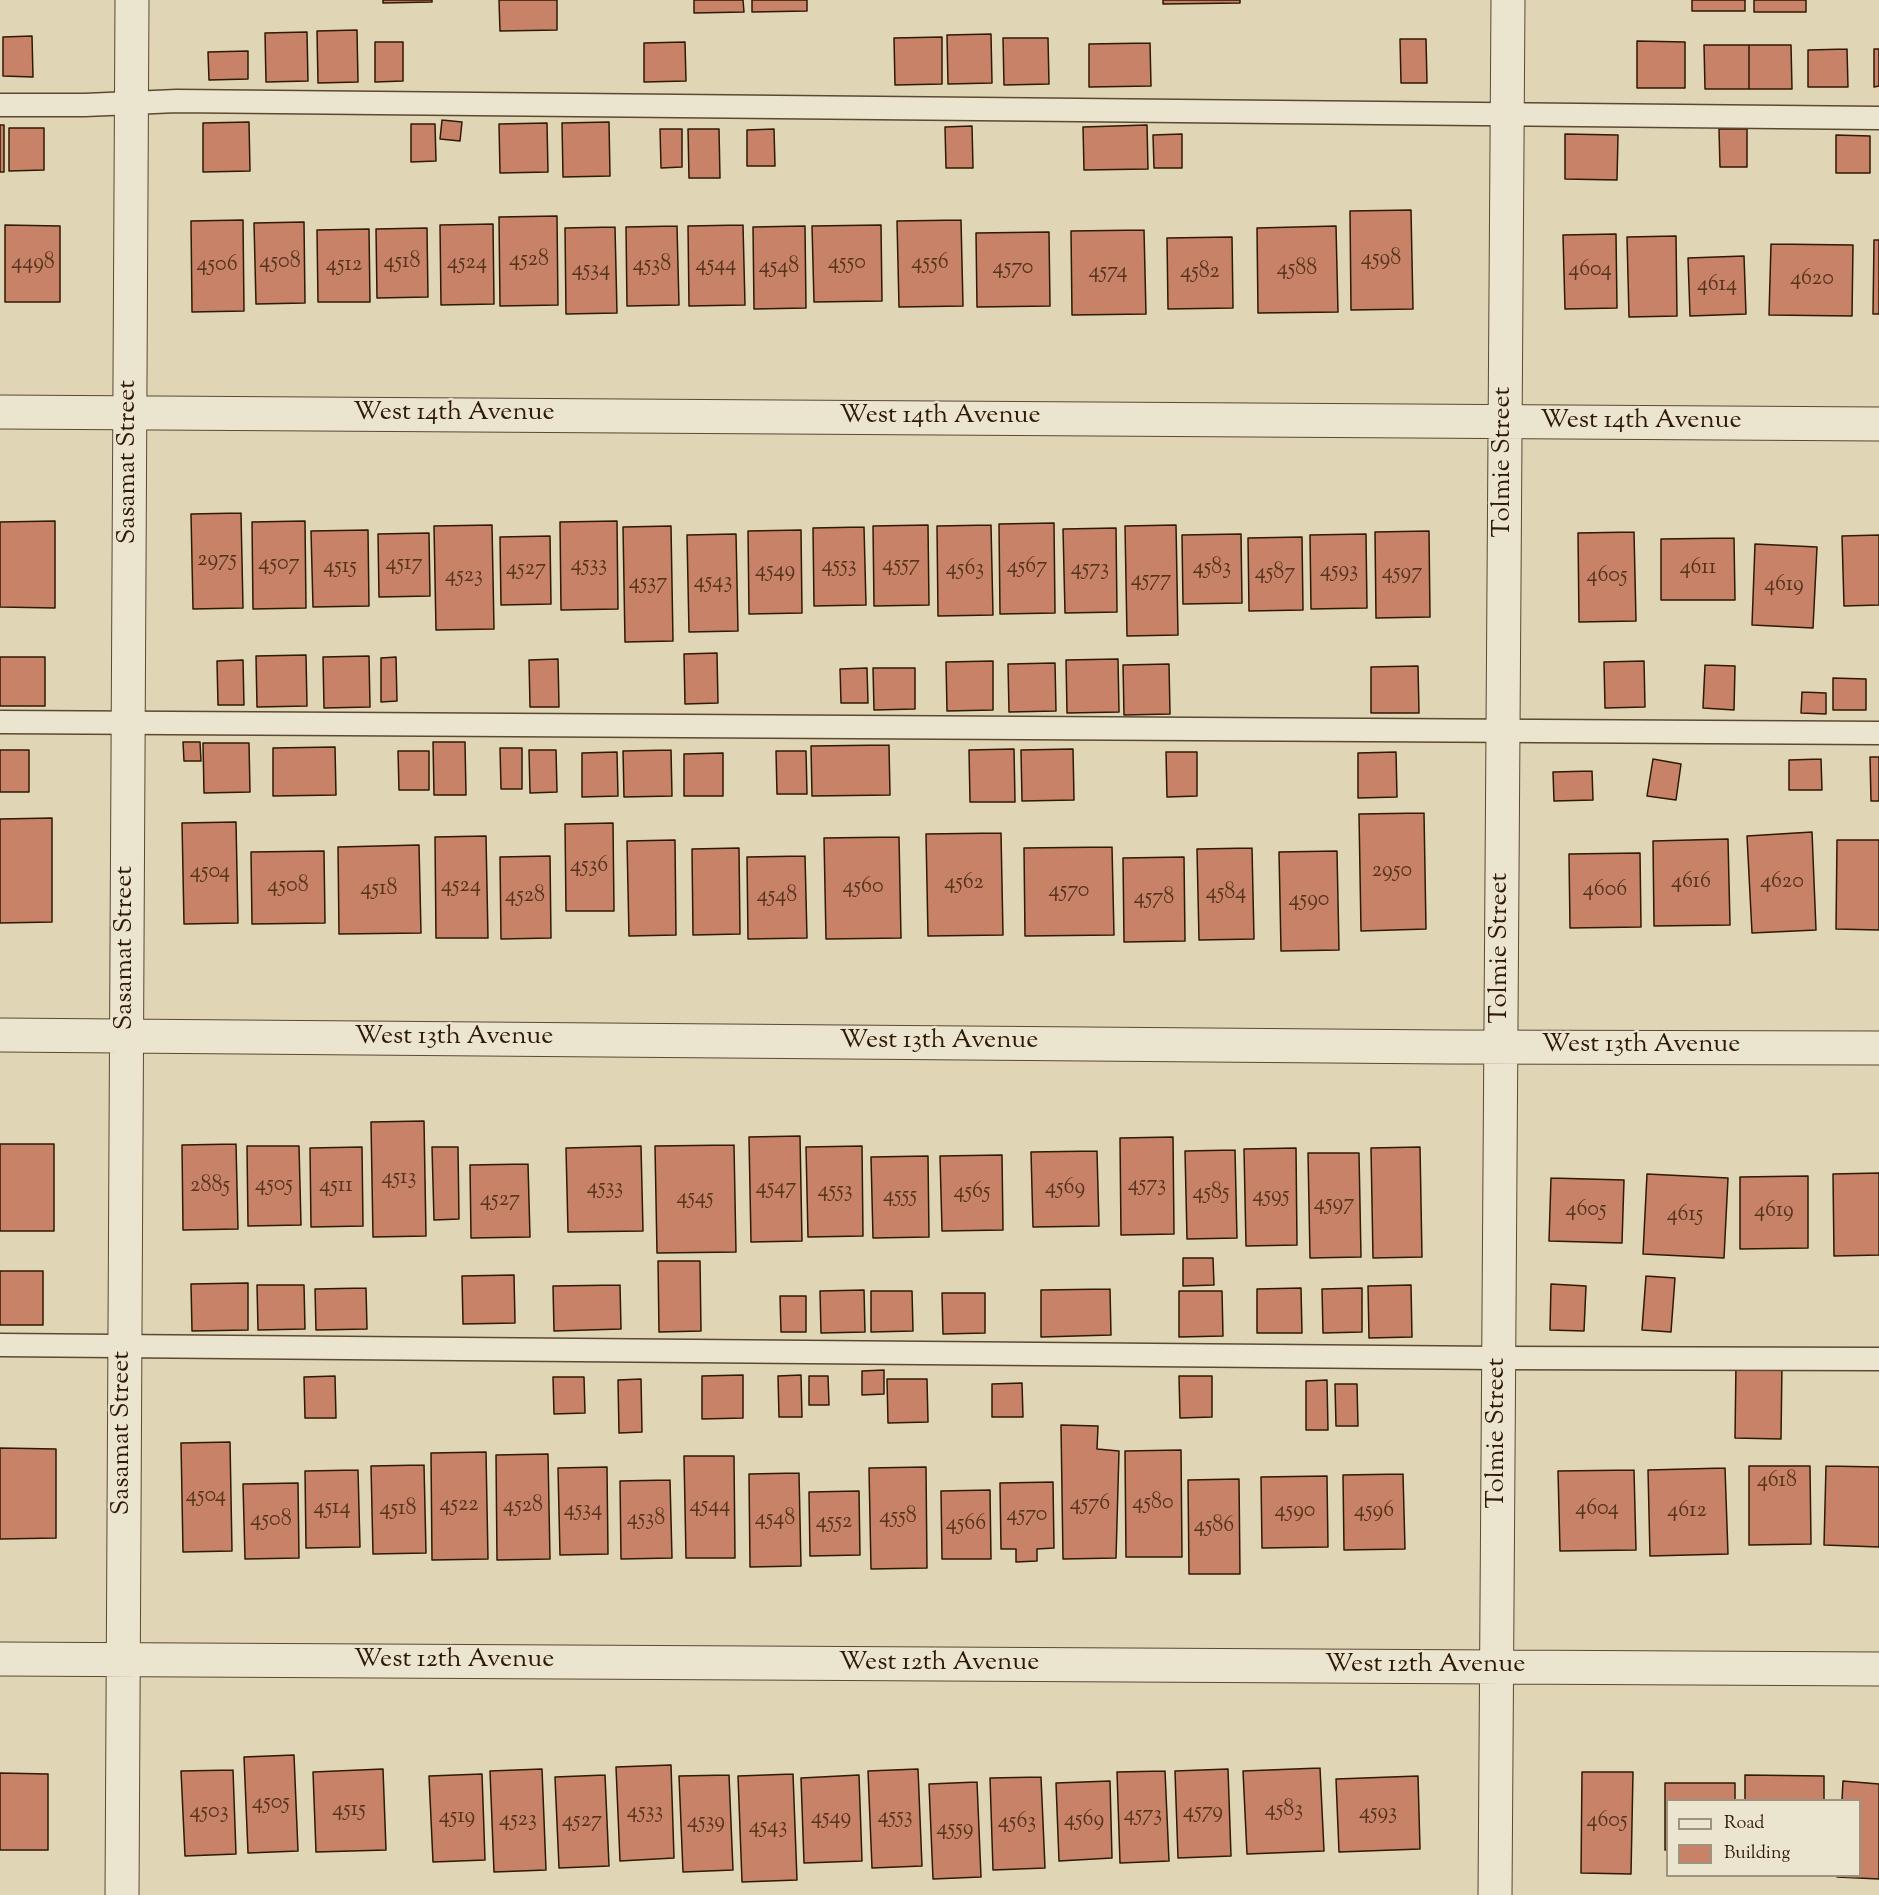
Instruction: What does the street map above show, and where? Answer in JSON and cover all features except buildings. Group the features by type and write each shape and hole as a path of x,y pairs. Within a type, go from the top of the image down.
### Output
{"street":[{"name":"Sasamat Street","path":"122,1895 132,0"},
{"name":"Tolmie Street","path":"1495,1895 1508,0"},
{"name":"West 14th Avenue","path":"0,411 1879,424"},
{"name":"West 13th Avenue","path":"0,1035 1879,1048"},
{"name":"West 12th Avenue","path":"0,1659 1879,1669"}],"lane":[{"path":"0,105 85,105 177,101 1879,118"},
{"path":"0,722 1879,733"},
{"path":"0,1345 1499,1358 1879,1359"}]}
